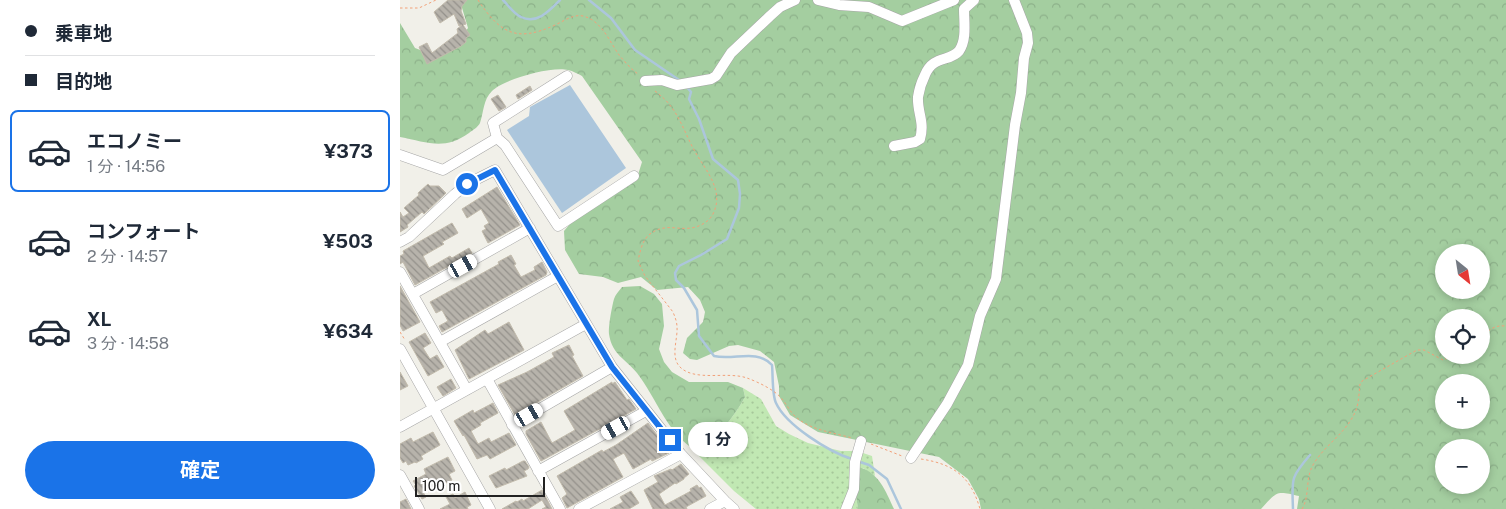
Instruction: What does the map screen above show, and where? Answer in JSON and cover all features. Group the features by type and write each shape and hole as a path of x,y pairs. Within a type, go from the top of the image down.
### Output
{"street":[{"path":"645,82 662,80 677,85 710,79 716,76 731,53 780,7 795,0"},
{"path":"818,0 839,5 869,7 902,21 954,0"},
{"path":"894,146 915,142 920,139 922,125 918,98 925,74 935,62 959,51 964,33 964,9 974,0"},
{"path":"911,458 947,404 968,365 980,316 996,279 1024,58 1028,44 1027,32 1014,0"},
{"path":"567,76 493,123 497,138 505,145 558,226 634,176"},
{"path":"400,156 443,170 497,138"},
{"path":"400,242 409,237 467,184 495,170 612,367 681,454 734,509"},
{"path":"413,294 530,228"},
{"path":"400,272 467,390"},
{"path":"440,342 558,276"},
{"path":"400,427 586,324"},
{"path":"400,349 490,509"},
{"path":"512,425 612,367"},
{"path":"487,379 560,509"},
{"path":"538,471 646,411"},
{"path":"846,509 854,488 856,462 861,441"},
{"path":"579,509 681,454"},
{"path":"400,475 403,488 419,509"},
{"path":"710,509 725,501"}],"path":[{"path":"400,8 419,8 436,0"},
{"path":"478,0 497,25 518,33 531,32 552,26 574,16 586,17 600,28 620,56 673,110 712,179 717,202 711,217 703,224 690,228 671,227 657,230 648,235 638,261 645,276 673,312 676,319 678,325 675,357 681,368 698,375 736,375 748,378 777,394 792,413 808,425 911,458 942,464 956,470 972,486 980,509"},
{"path":"1490,329 1496,325 1506,326"},
{"path":"1302,509 1305,500 1306,484 1311,469 1323,451 1347,427 1357,409 1362,381 1416,350 1424,350 1435,356"}],"green space":[{"path":"458,0 1506,0 1506,509 1297,509 1299,496 1281,493 1274,496 1261,509 981,509 979,499 968,479 939,457 818,432 790,415 779,396 774,362 760,351 738,345 729,346 697,360 690,359 683,353 687,338 703,322 705,312 700,300 688,287 657,290 641,277 618,283 603,277 579,274 565,250 564,231 579,213 637,178 642,162 582,76 568,70 551,70 528,74 498,86 489,94 485,102 478,126 460,139 435,144 400,137 400,23 415,48 436,56 455,46 468,28 460,1"},
{"path":"640,286 654,294 662,304 664,326 659,349 664,362 672,372 689,382 728,382 743,388 745,397 730,420 698,451 679,437 637,373 613,347 609,327 615,296 622,287"},
{"path":"743,388 761,399 776,426 789,434 808,443 841,451 857,451 872,456 875,476 863,468 853,475 858,509 756,509 734,491 692,449 698,451 724,427 745,397"},
{"path":"857,467 871,472 876,477 894,509 858,509 853,475"}],"water":[{"path":"570,85 626,168 562,213 507,130 529,116 530,107"}],"building":[{"path":"448,0 467,0 462,6 461,11 466,24 463,25 470,35 461,46 427,64 419,47 427,43 432,53 458,33 457,29 462,25 459,26 454,14 440,23 434,12"},
{"path":"530,86 532,90 518,99 516,95"},
{"path":"498,95 506,107 499,111 491,99"},
{"path":"428,184 430,186 439,186 446,193 424,214 422,212 407,225 408,227 400,232 400,212 403,217 409,213 404,208"},
{"path":"497,187 520,225 488,243 482,231 486,229 484,226 489,223 481,209 467,218 462,209"},
{"path":"452,223 458,233 442,242 444,244 423,256 429,268 469,248 472,253 415,285 403,262 400,264 400,256 404,254 403,251"},
{"path":"511,255 521,277 535,270 534,267 542,262 547,272 546,275 442,332 439,326 448,321 442,310 436,313 430,302 499,264 498,262"},
{"path":"400,286 420,322 403,331 400,325"},
{"path":"509,322 524,350 469,379 455,350 485,330 488,334"},
{"path":"425,333 431,343 423,348 430,359 437,355 444,367 428,376 409,342"},
{"path":"569,345 574,355 572,356 583,376 515,415 498,385 554,357 552,353"},
{"path":"400,372 408,386 400,390"},
{"path":"451,379 456,388 443,396 437,387"},
{"path":"612,382 612,384 615,382 627,400 629,399 636,409 541,461 526,431 541,422 552,443 575,430 564,411"},
{"path":"493,403 498,413 480,423 481,425 471,431 478,444 489,438 491,442 509,433 516,445 490,459 487,455 477,459 454,421 473,410 474,413"},
{"path":"648,423 669,453 652,461 651,459 633,469 624,453 613,459 623,477 567,508 562,498 567,494 557,476 602,450 603,452 616,445"},
{"path":"433,432 440,445 421,456 423,459 416,463 408,465 406,461 403,463 400,458 400,444 411,438 413,442"},
{"path":"448,457 455,471 449,474 452,480 444,484 443,482 438,483 423,492 426,497 422,499 413,481 426,474 424,469"},
{"path":"523,461 529,467 524,471 527,476 496,488 489,476"},
{"path":"681,464 689,474 659,494 665,505 691,491 690,489 697,485 699,488 701,487 706,496 686,507 687,509 653,509 644,490 658,482 654,476 672,470"},
{"path":"542,490 552,509 542,509 546,507 542,500 528,509 502,509 516,501 522,499 523,501"},
{"path":"631,491 639,503 629,509 610,509 623,502 620,497"},
{"path":"465,492 471,505 467,507 468,509 440,509 450,504 446,497 453,494 455,498"},
{"path":"406,499 411,509 400,509 400,502"}],"waterway":[{"path":"503,0 518,16 527,19 538,18 560,0"},
{"path":"589,0 611,18 635,50 682,82"},
{"path":"686,86 691,92 689,99 699,119 713,159 738,180 740,194 739,208 727,239 679,266 675,273 676,280 684,288 697,310 699,336 714,356 752,356 766,360 772,365 774,395 781,411 798,429 809,437 852,459"},
{"path":"1293,509 1292,491 1294,479 1310,455"},
{"path":"857,461 869,465 887,479 901,509"}],"route":[{"path":"467,184 495,170 612,367 670,440"}]}
